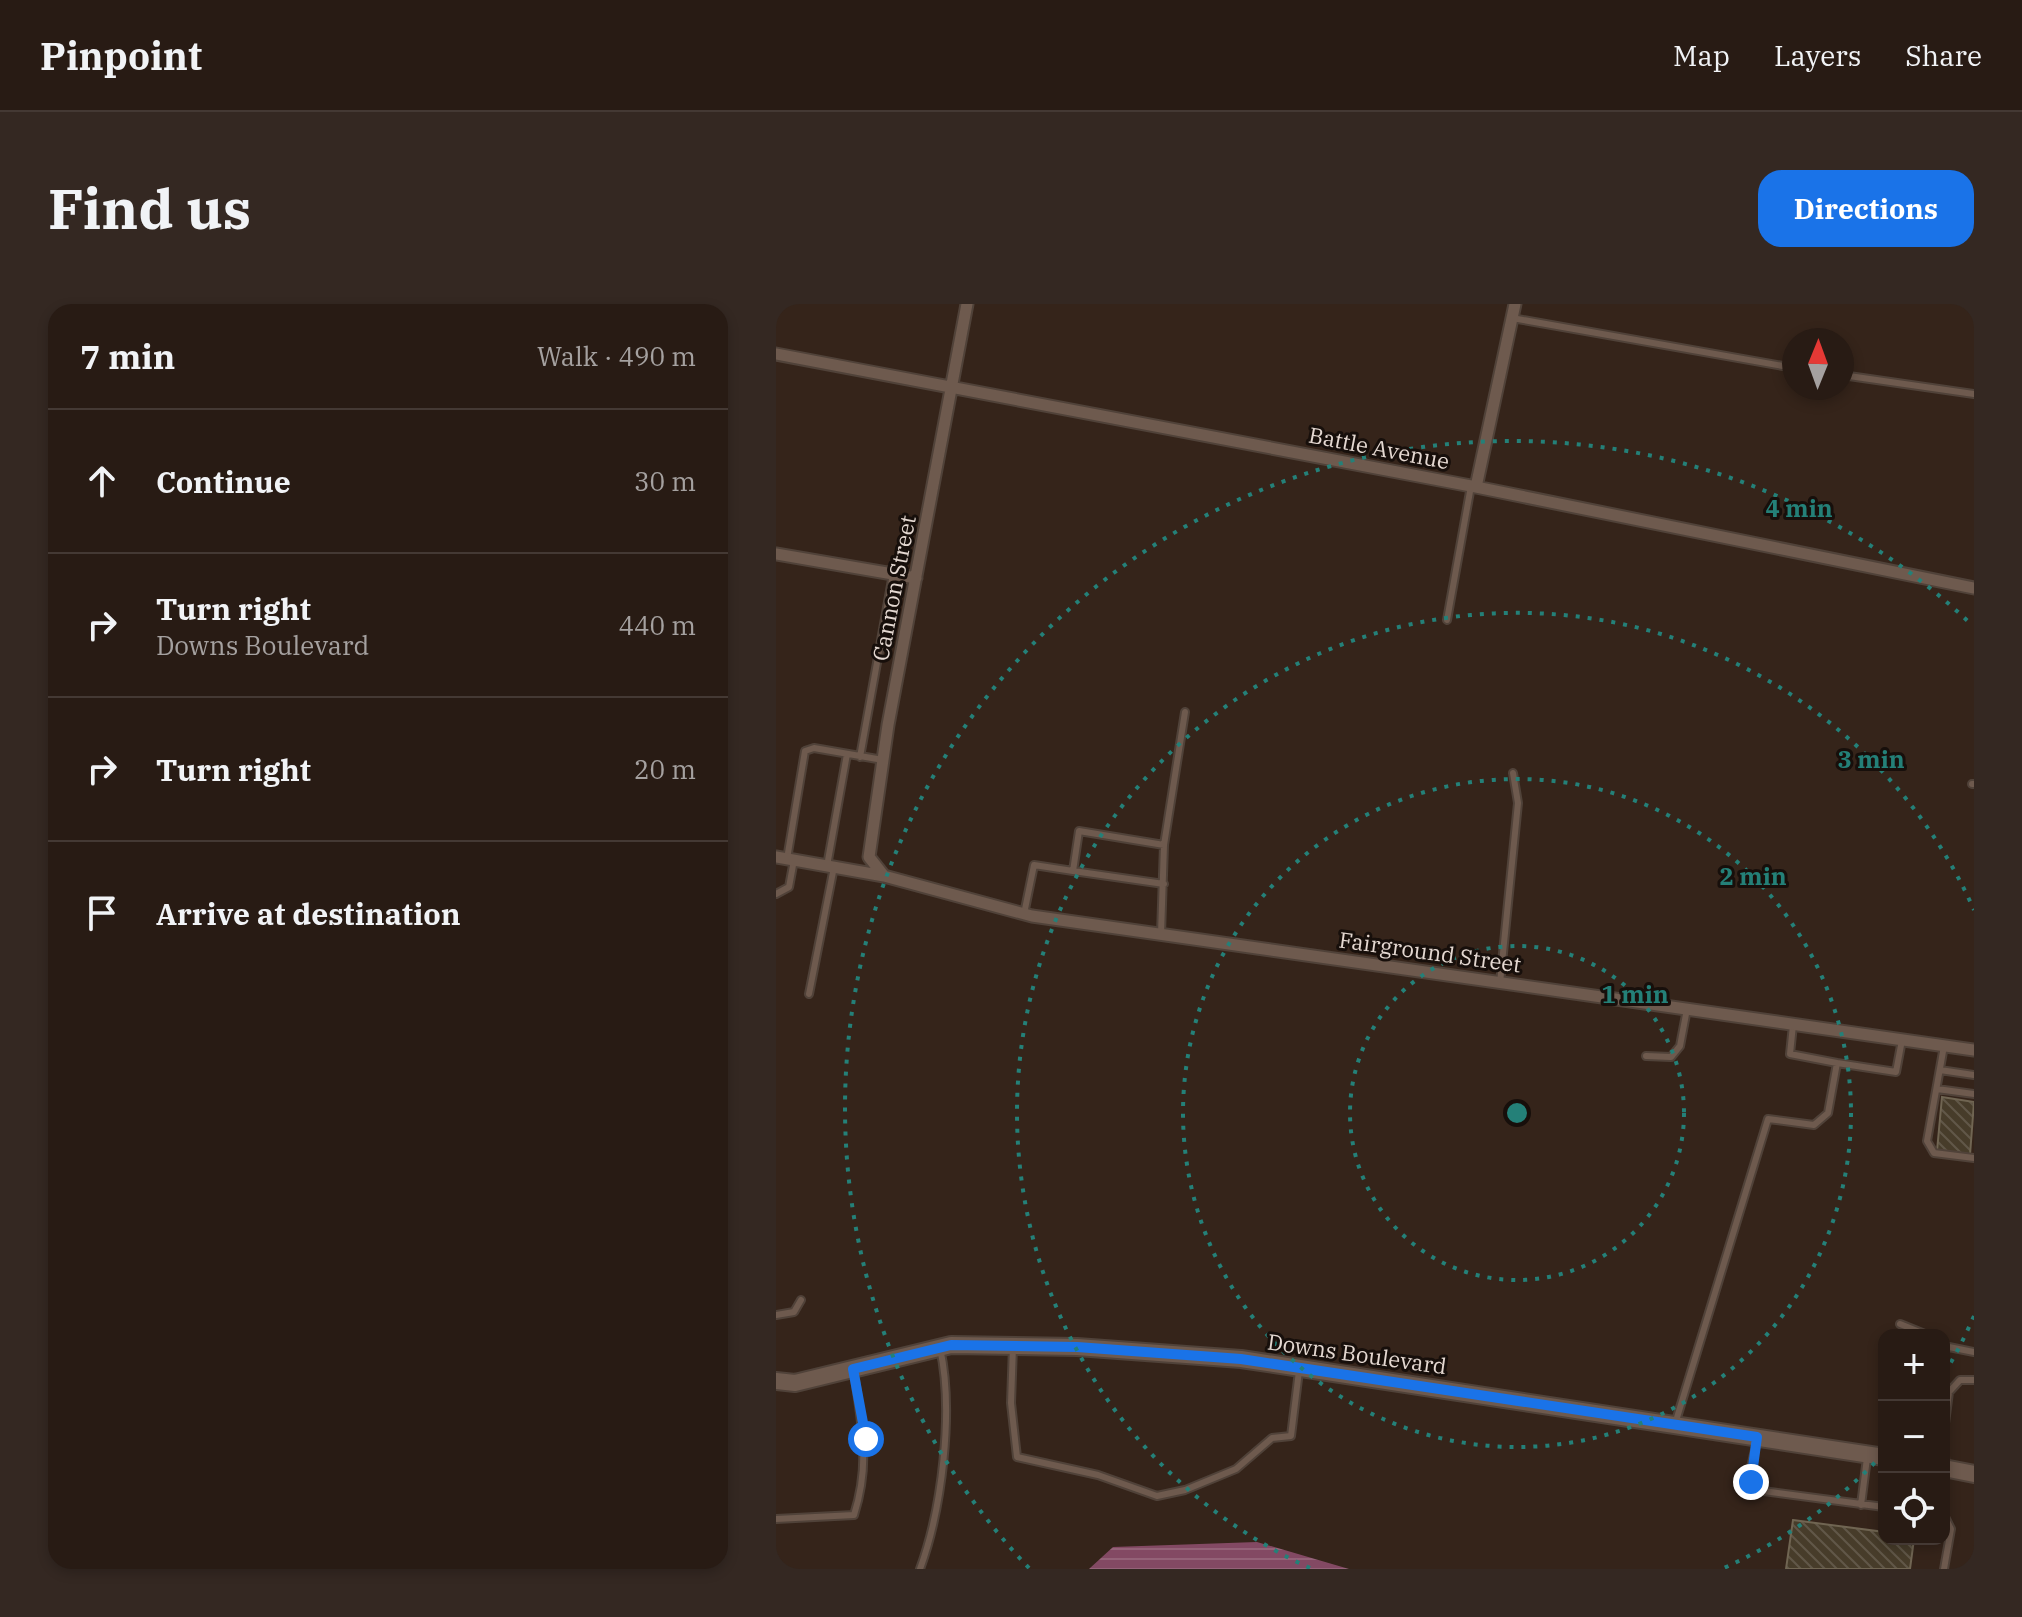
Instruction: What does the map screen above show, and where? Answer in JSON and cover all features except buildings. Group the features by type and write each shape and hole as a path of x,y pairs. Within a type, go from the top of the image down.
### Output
{"street":[{"name":"Cannon Street","path":"884,876 869,857 883,760 967,304"},
{"path":"1474,487 1515,304"},
{"name":"Battle Avenue","path":"776,354 1474,487 1974,588"},
{"path":"776,554 916,578"},
{"path":"786,859 884,876"},
{"name":"Fairground Street","path":"884,876 1024,914 1974,1050"},
{"name":"Downs Boulevard","path":"776,1381 795,1383 940,1348 1013,1346 1226,1358 1876,1456"},
{"path":"1950,1469 1974,1474"}],"lane":[{"path":"1512,318 1782,366"},
{"path":"1854,377 1974,394"},
{"path":"1447,620 1474,487"},
{"path":"860,757 893,574"},
{"path":"1161,934 1164,845 1185,712"},
{"path":"776,894 789,887 786,859 805,751 814,748 883,760"},
{"path":"809,994 847,754"},
{"path":"1500,983 1518,803 1513,773"},
{"path":"1073,871 1079,831 1164,845"},
{"path":"1024,914 1034,865 1164,884"},
{"path":"1646,1056 1671,1057 1680,1046 1687,1009"},
{"path":"1793,1025 1790,1054 1896,1072 1902,1040"},
{"path":"1944,1046 1927,1141 1934,1153 1974,1158"},
{"path":"1675,1424 1718,1271 1768,1119 1814,1125 1828,1113 1837,1063"},
{"path":"1940,1070 1974,1075"},
{"path":"1937,1089 1974,1094"},
{"path":"776,1315 794,1312 801,1300"},
{"path":"1900,1324 1912,1329"},
{"path":"1013,1346 1011,1403 1017,1457 1098,1475 1157,1496 1185,1490 1236,1469 1272,1438 1291,1436 1299,1368"},
{"path":"1950,1347 1974,1352"},
{"path":"920,1569 934,1525 941,1458 946,1375 940,1348"},
{"path":"776,1519 854,1515 862,1491 866,1439 853,1369"},
{"path":"1948,1401 1949,1392 1960,1380 1974,1380"},
{"path":"1757,1437 1751,1467 1756,1490 1878,1506"},
{"path":"1861,1505 1876,1456"},
{"path":"1944,1569 1948,1545"}],"shaded area":[{"path":"1257,1542 1349,1569 1089,1569 1113,1547"}],"route":[{"path":"866,1439 853,1369 951,1345 1077,1347 1241,1359 1757,1437 1751,1482"}]}
